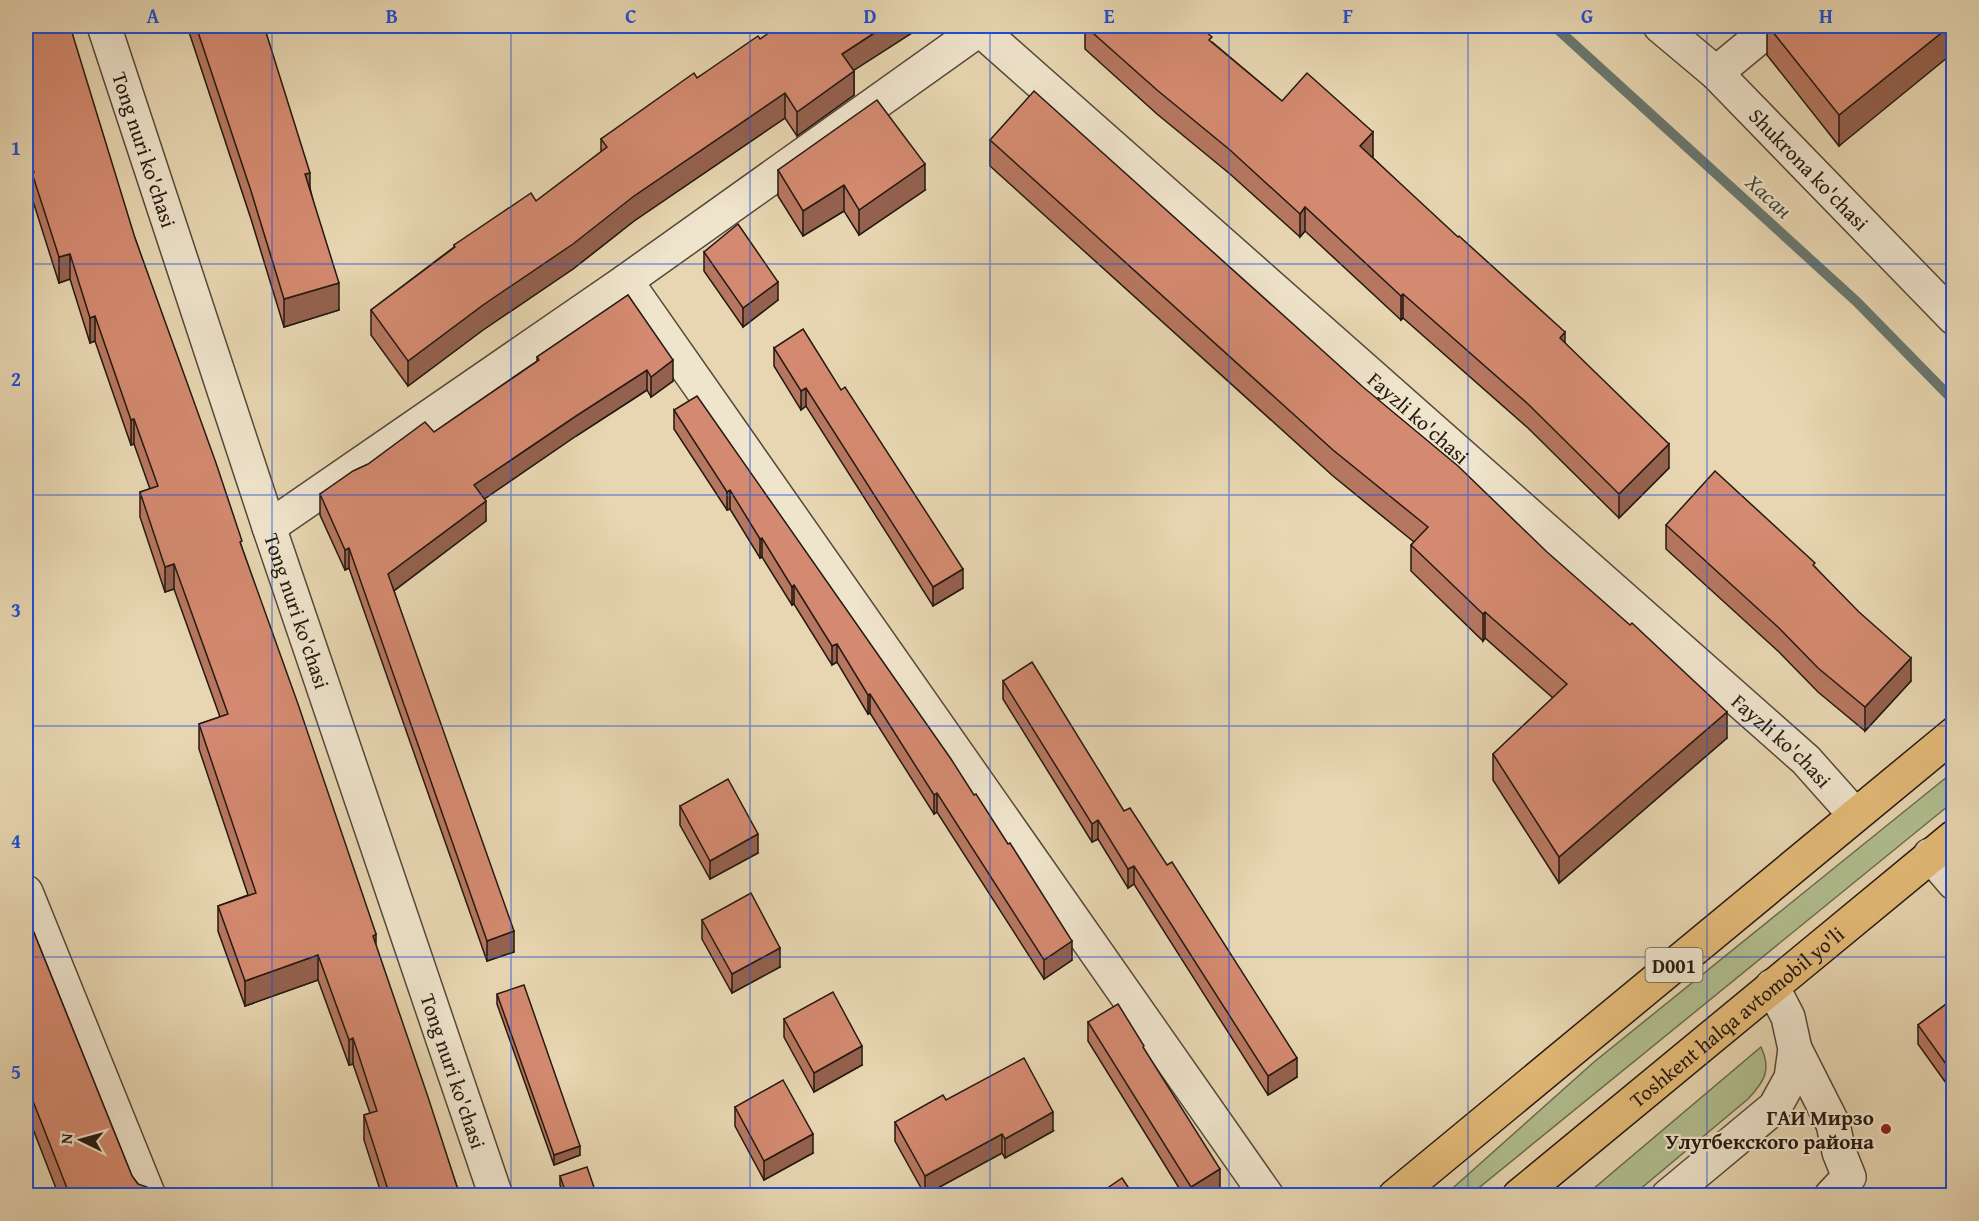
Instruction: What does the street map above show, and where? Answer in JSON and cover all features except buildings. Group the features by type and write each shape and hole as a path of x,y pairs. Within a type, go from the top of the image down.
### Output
{"highway":[{"name":"D001","path":"1395,1196 1953,735"},
{"name":"Toshkent halqa avtomobil yo'li","path":"1519,1196 1942,846"}],"street":[{"name":"Tong nuri ko'chasi","path":"104,26 269,527 496,1196"},
{"name":"Shukrona ko'chasi","path":"1660,26 1716,73 1953,318"},
{"path":"1716,73 1773,26"},
{"path":"269,527 626,281 981,27"},
{"name":"Fayzli ko'chasi","path":"981,27 1806,760 1855,815"},
{"path":"626,281 1267,1196"},
{"path":"1942,846 1953,883"},
{"path":"26,892 149,1196"},
{"path":"1772,986 1788,1017 1795,1049 1833,1124 1847,1189"},
{"path":"1668,1196 1775,1107 1791,1078 1795,1049"}],"green space":[{"path":"1953,772 1953,802 1470,1195 1445,1195 1594,1062"},
{"path":"1761,1047 1766,1062 1765,1075 1748,1099 1633,1195 1586,1195"}],"waterway":[{"name":"Хасан","path":"1554,26 1857,302 1954,401"}],"place":[{"name":"ГАИ Мирзо Улугбекского района","path":"1886,1129"}]}
